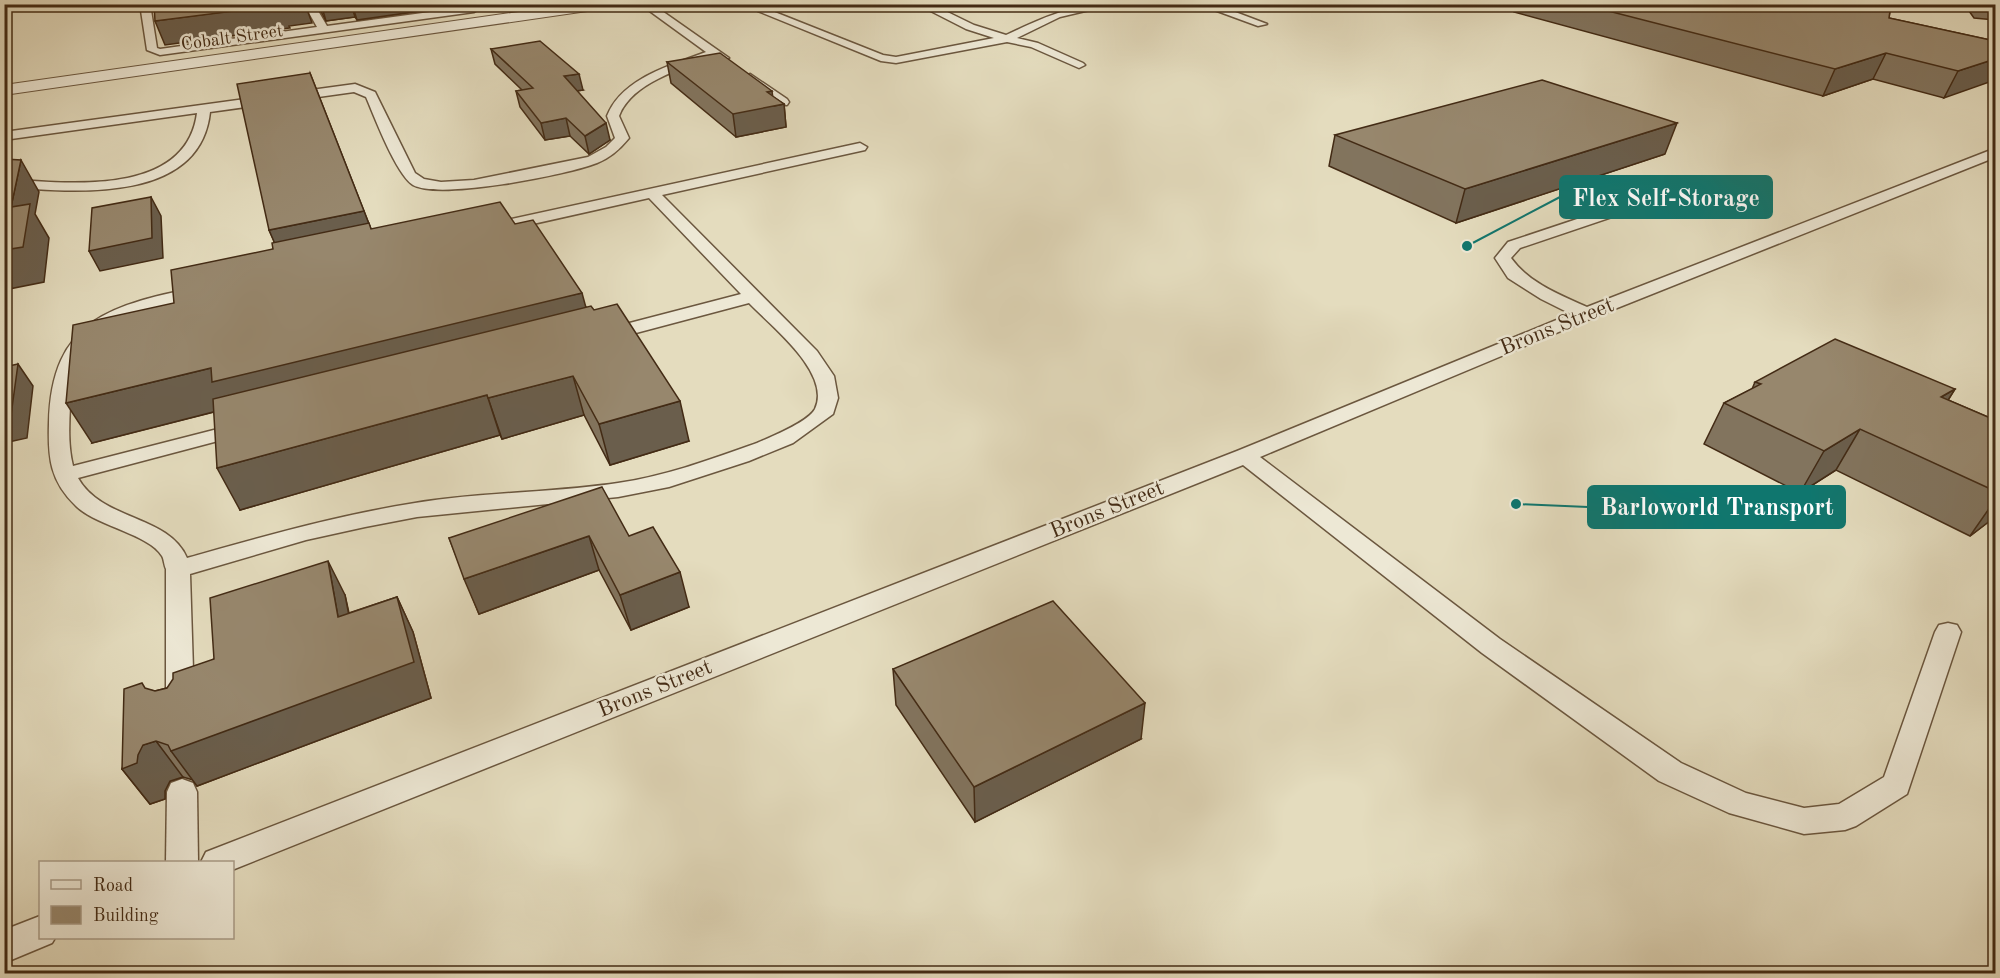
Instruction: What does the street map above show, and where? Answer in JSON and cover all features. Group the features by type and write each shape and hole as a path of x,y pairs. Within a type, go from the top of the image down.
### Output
{"street":[{"name":"Cobalt Street","path":"4,90 476,12 608,4"}],"lane":[{"path":"145,4 152,50 160,52 476,12"},
{"path":"309,4 324,30"},
{"path":"645,4 783,102"},
{"path":"925,6 946,4"},
{"path":"763,11 881,58 919,57 1007,39 1057,15 1110,4"},
{"path":"1203,4 1262,24"},
{"path":"925,6 970,27 1034,45 1079,65"},
{"path":"4,136 355,88 371,95 409,175 420,183 441,186 474,184 573,166 593,160 611,150 622,138 613,116 617,105 629,93 646,82 715,52"},
{"path":"4,183 96,186 150,178 177,164 188,153 200,134 204,108"},
{"path":"469,233 861,147"},
{"name":"Brons Street","path":"220,861 1245,456 1586,314 1995,152"},
{"path":"1586,314 1547,295 1514,274 1503,258 1514,245 1676,191"},
{"path":"178,570 303,533 417,510 618,490 661,482 786,439 823,414 828,398 824,376 810,356 652,193"},
{"path":"180,714 178,570 172,553 160,542 86,503 63,475 59,458 60,402 71,356 86,337 115,317 158,300 217,288"},
{"path":"580,342 752,297"},
{"path":"63,475 258,425"},
{"path":"1245,456 1491,646 1670,771 1740,804 1804,821 1845,817 1896,785 1948,632"},
{"path":"182,792 182,861"},
{"path":"4,947 39,932"}],"building":[{"path":"154,4 281,4 281,5 155,21"},
{"path":"1581,4 1891,4 1889,18 1995,41 1995,59 1958,71 1886,53 1835,69"},
{"path":"540,41 579,74 564,76 606,123 585,136 566,118 541,123 516,91 533,88 491,49"},
{"path":"720,53 772,91 767,92 784,104 733,114 667,62"},
{"path":"310,73 364,211 269,230 237,84"},
{"path":"1542,80 1677,123 1465,189 1335,135"},
{"path":"4,159 21,160 11,207 30,204 23,247 4,250"},
{"path":"151,197 152,238 89,251 92,208"},
{"path":"500,202 515,224 533,220 582,293 212,382 211,368 66,403 73,325 174,303 171,270 273,249 272,243 369,223 371,229"},
{"path":"617,304 680,401 599,424 573,376 488,398 487,395 217,468 213,399 591,306 594,310"},
{"path":"1835,339 1955,389 1941,397 1995,420 1995,491 1860,429 1824,451 1724,403 1761,384 1755,382"},
{"path":"18,364 11,415 4,416 4,367"},
{"path":"602,487 629,536 653,527 680,572 620,595 589,536 464,579 449,538"},
{"path":"328,561 338,617 397,597 414,662 171,751 168,745 156,741 143,745 137,763 122,769 124,689 142,683 145,688 155,691 167,688 173,679 173,673 214,659 210,598"},
{"path":"1053,601 1145,703 974,787 893,669"}],"place":[{"name":"Flex Self-Storage","path":"1467,246"},
{"name":"Barloworld Transport","path":"1516,504"}]}
